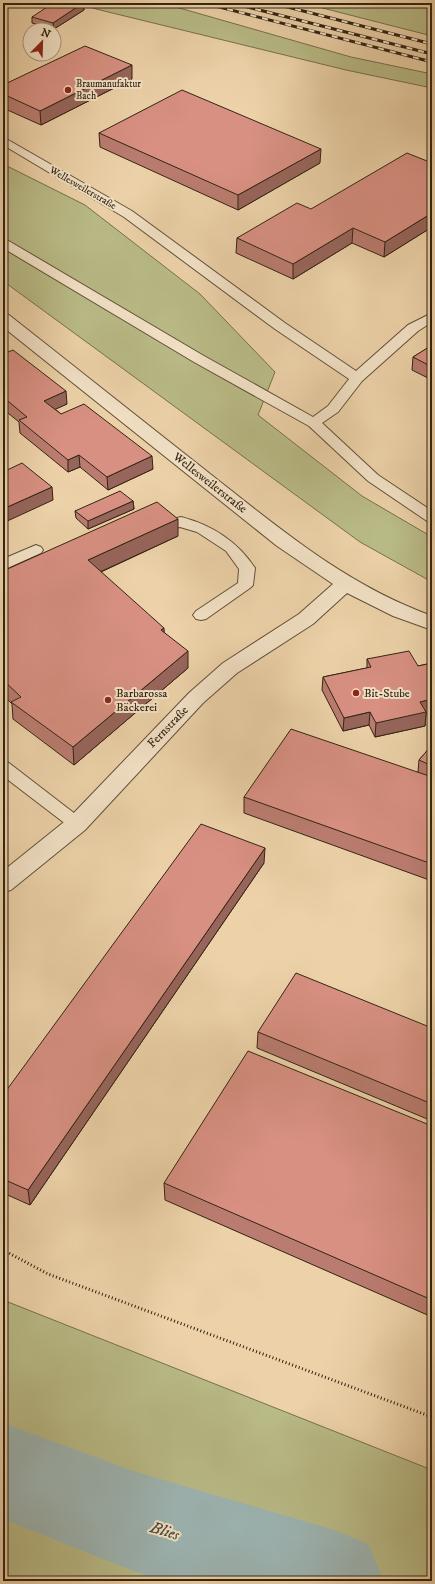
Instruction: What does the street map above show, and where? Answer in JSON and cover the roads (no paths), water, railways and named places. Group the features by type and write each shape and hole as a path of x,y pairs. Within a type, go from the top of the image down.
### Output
{"street":[{"name":"Wellesweilerstraße","path":"3,319 270,531 345,584 382,603 432,623"},
{"name":"Fernstraße","path":"3,884 77,824 196,698 230,668 306,619 345,584"}],"lane":[{"name":"Wellesweilerstraße","path":"3,140 128,214 280,326 357,378"},
{"path":"3,243 199,359 314,423 373,478 432,518"},
{"path":"314,423 333,409 357,378 413,328 432,317"},
{"path":"166,525 181,522 202,529 231,548 247,568 245,585 201,614"},
{"path":"3,565 36,550"},
{"path":"3,767 77,824"}],"waterway":[{"name":"Blies","path":"3,1471 133,1521 331,1581"}],"railway":[{"path":"204,3 432,62"},
{"path":"232,3 432,54"},
{"path":"272,3 432,44"}],"place":[{"name":"Braumanufaktur Bach","path":"68,90"},
{"name":"Bit-Stube","path":"356,693"},
{"name":"Barbarossa Bäckerei","path":"108,700"}]}
